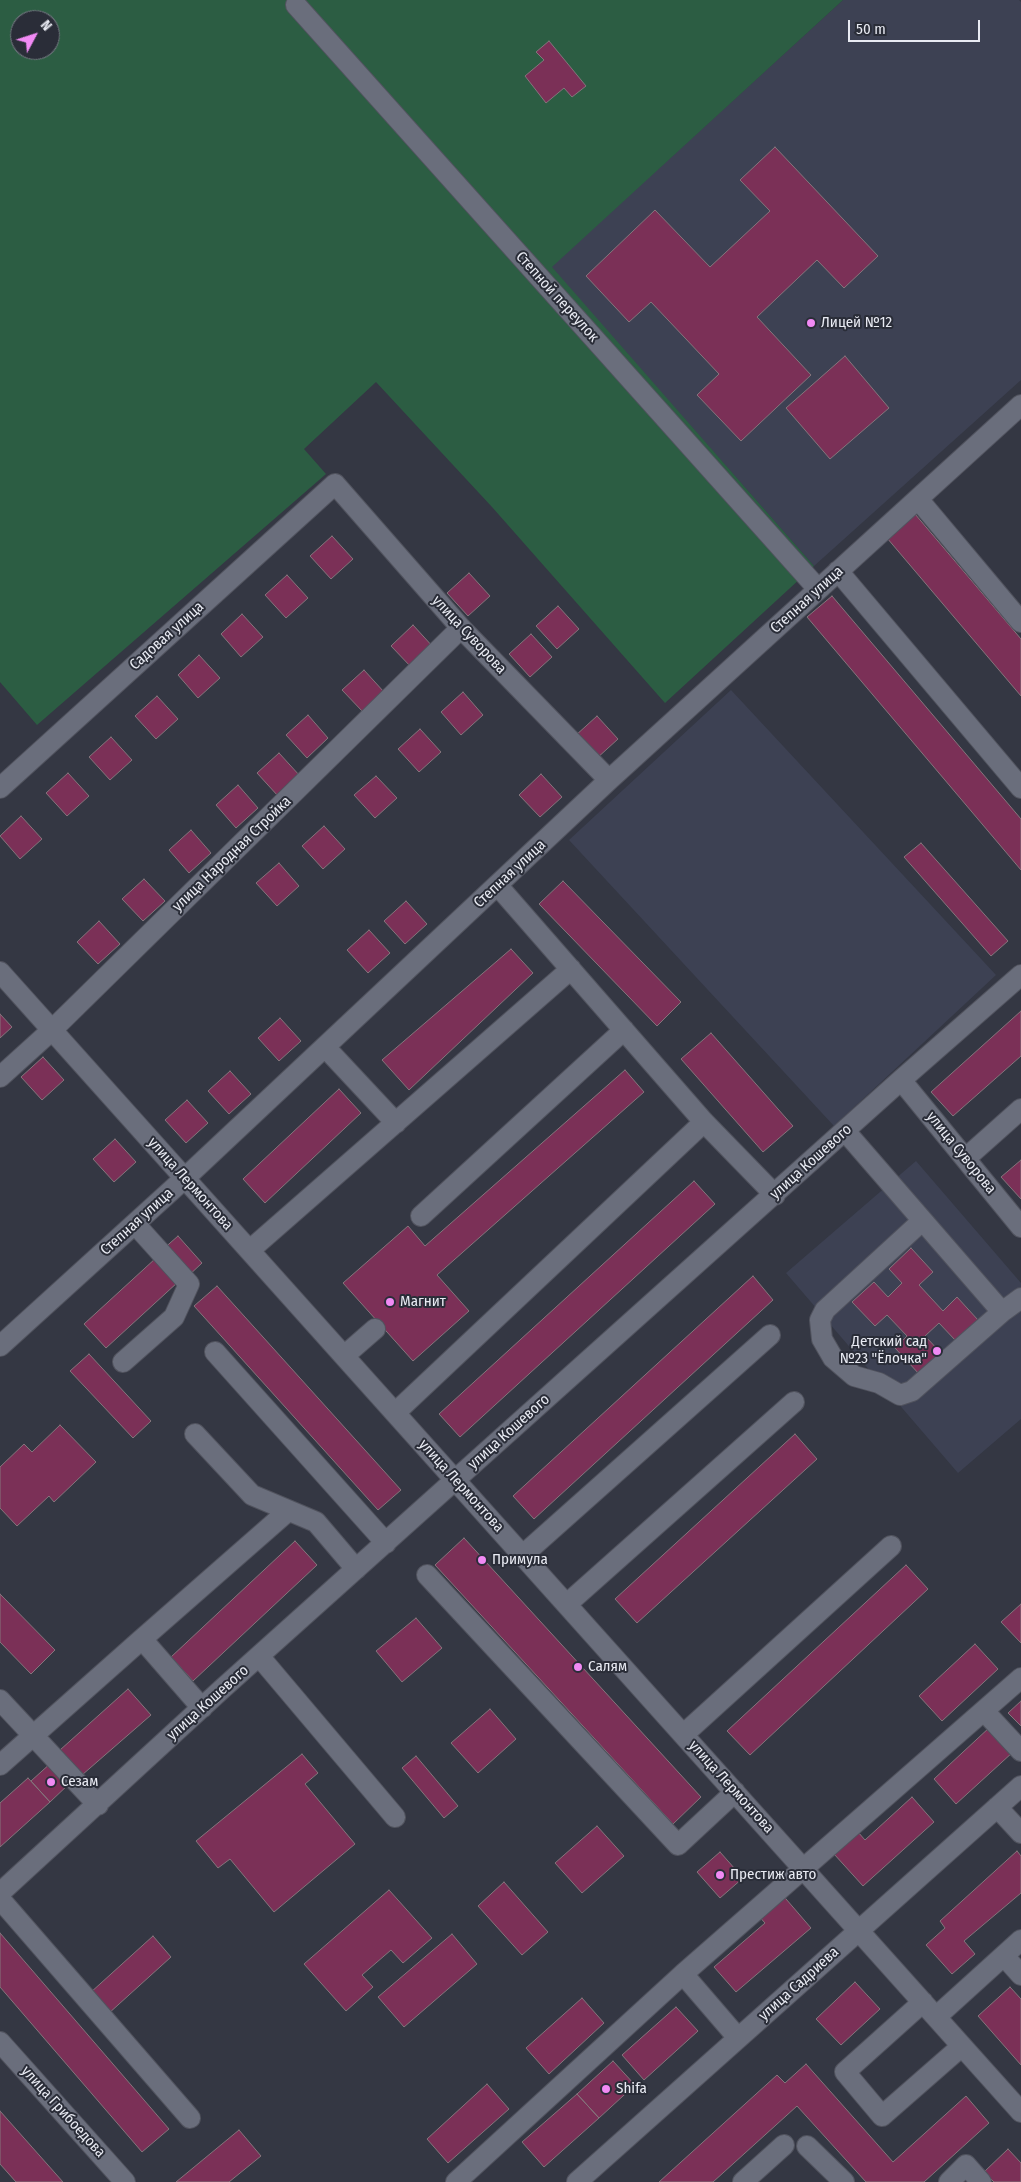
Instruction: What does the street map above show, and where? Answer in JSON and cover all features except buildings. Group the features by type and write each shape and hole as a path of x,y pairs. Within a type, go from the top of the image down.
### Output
{"street":[{"name":"Степной переулок","path":"296,6 818,590"},
{"name":"Степная улица","path":"0,1346 185,1178 609,780 1021,405"},
{"name":"улица Суворова","path":"334,484 461,628 609,780"},
{"name":"Садовая улица","path":"0,788 334,484"},
{"path":"918,499 1021,622"},
{"path":"838,571 1021,788"},
{"name":"улица Народная Стройка","path":"0,1077 52,1030 461,628"},
{"path":"498,886 704,1122 775,1195"},
{"path":"250,1250 571,969"},
{"name":"улица Лермонтова","path":"0,972 1021,2112"},
{"name":"улица Кошевого","path":"0,1893 259,1656 901,1080 1021,975"},
{"path":"421,1216 624,1030"},
{"path":"325,1047 396,1123"},
{"name":"улица Суворова","path":"901,1080 1021,1227"},
{"path":"966,1158 1021,1109"},
{"path":"395,1413 704,1122"},
{"path":"845,1131 1002,1312"},
{"path":"922,1221 825,1310 820,1320 822,1339 833,1358 854,1376 879,1383 900,1395 912,1391 1002,1312 1021,1298"},
{"path":"123,1362 174,1317 189,1284 135,1224"},
{"path":"344,1356 375,1329"},
{"path":"523,1555 770,1336"},
{"path":"216,1352 386,1543"},
{"path":"567,1604 794,1402"},
{"path":"194,1434 252,1495 316,1522 356,1569"},
{"path":"0,1765 288,1511"},
{"path":"684,1734 891,1546"},
{"path":"427,1575 678,1845 735,1792"},
{"path":"142,1640 202,1708"},
{"path":"259,1656 395,1817"},
{"path":"456,2182 683,1974 803,1868 826,1851 1021,1678"},
{"path":"0,1684 4,1688 0,1692"},
{"path":"0,1700 98,1805"},
{"path":"984,1711 1021,1751"},
{"name":"улица Садриева","path":"577,2182 1021,1786"},
{"path":"997,1807 1021,1832"},
{"path":"0,1899 190,2118"},
{"path":"962,2046 882,2116 845,2072 1004,1956 1021,1940"},
{"path":"1004,1956 1021,1975"},
{"path":"683,1974 738,2038"},
{"name":"улица Грибоедова","path":"0,2042 119,2180"},
{"path":"742,2182 784,2145"},
{"path":"807,2146 844,2182"},
{"path":"949,2182 966,2165 981,2182"}],"shaded area":[{"name":"Лицей №12","path":"843,0 1019,0 1021,2 1021,380 814,566 551,267"},
{"path":"731,690 996,975 834,1126 569,840"},
{"name":"Детский сад №23 \"Ёлочка\"","path":"916,1161 1021,1283 1021,1419 958,1473 786,1273"}],"green space":[{"path":"0,0 843,0 552,267 814,566 665,703 492,507 376,382 304,449 326,474 37,725 0,682"}],"place":[{"name":"Лицей №12","path":"811,323"},
{"name":"Магнит","path":"390,1302"},
{"name":"Детский сад №23 \"Ёлочка\"","path":"937,1351"},
{"name":"Примула","path":"482,1560"},
{"name":"Салям","path":"578,1667"},
{"name":"Сезам","path":"51,1782"},
{"name":"Престиж авто","path":"720,1875"},
{"name":"Shifa","path":"606,2089"}]}
